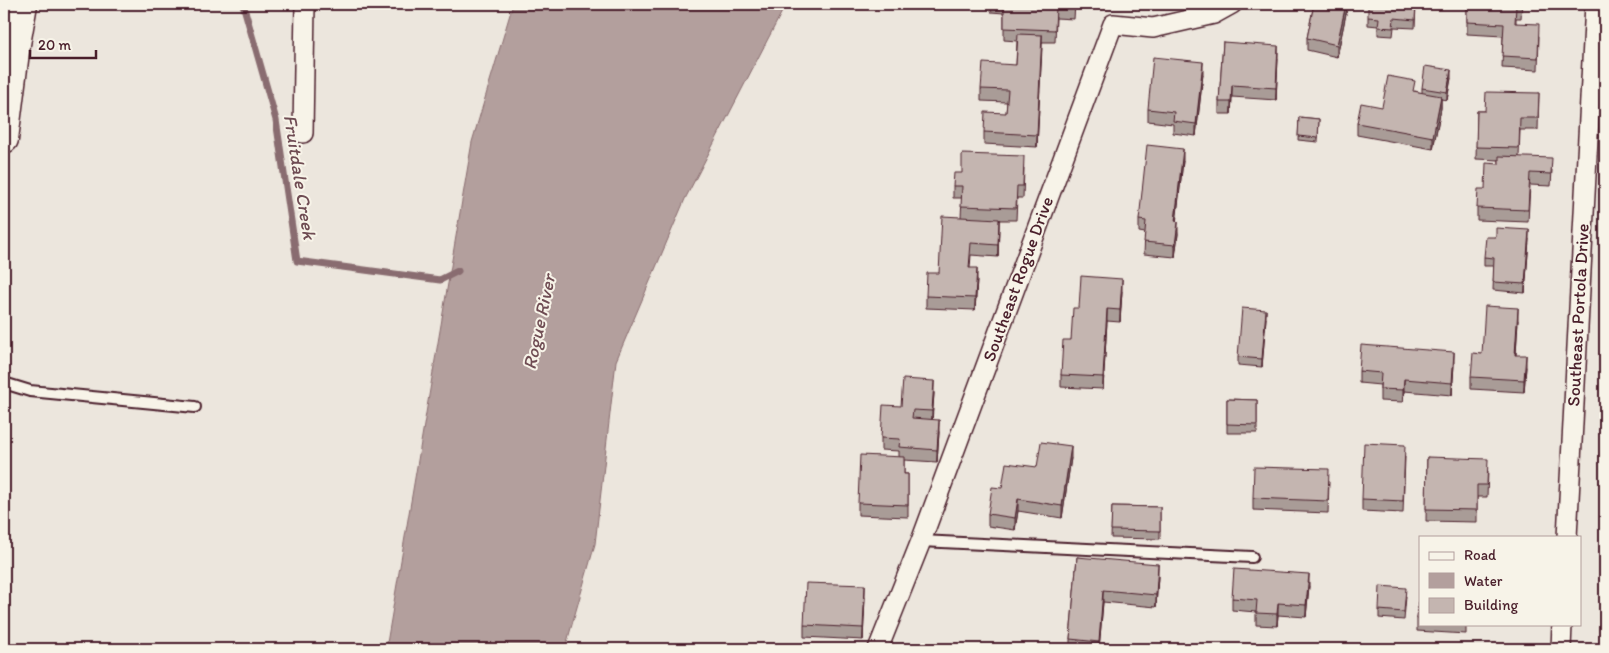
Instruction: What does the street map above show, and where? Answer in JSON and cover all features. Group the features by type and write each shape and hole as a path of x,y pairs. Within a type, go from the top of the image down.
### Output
{"main road":[{"path":"4,139 23,4"}],"street":[{"path":"303,132 305,4"},
{"name":"Southeast Rogue Drive","path":"878,649 921,541 1113,24 1153,28 1214,14 1232,4"},
{"name":"Southeast Portola Drive","path":"1567,536 1595,4"},
{"path":"1561,649 1562,626"}],"lane":[{"path":"4,383 30,391 195,407"},
{"path":"921,541 1252,557"}],"water":[{"name":"Rogue River","path":"513,4 786,4 685,199 616,361 595,544 565,649 386,649 472,142"}],"building":[{"path":"1004,4 1075,4 1074,7 1056,6 1055,30 1004,28"},
{"path":"1314,4 1346,4 1337,45 1307,38"},
{"path":"1368,4 1416,4 1415,20 1394,18 1393,28 1378,27 1379,18 1368,17"},
{"path":"1467,4 1521,4 1521,6 1516,6 1515,23 1539,24 1538,58 1502,56 1504,24 1467,22"},
{"path":"1018,34 1042,35 1037,135 984,132 985,112 1006,113 1008,90 981,89 983,63 1016,65"},
{"path":"1223,42 1278,46 1276,88 1232,85 1231,102 1219,102"},
{"path":"1153,57 1203,62 1196,124 1173,121 1174,112 1148,109"},
{"path":"1425,66 1451,70 1447,92 1422,88"},
{"path":"1388,76 1415,81 1413,91 1441,96 1433,137 1357,123 1361,103 1382,107"},
{"path":"1486,92 1539,93 1538,118 1520,118 1519,148 1476,147 1477,111 1485,111"},
{"path":"1299,117 1319,119 1318,138 1298,136"},
{"path":"1147,145 1183,149 1175,221 1178,222 1175,245 1144,242 1146,221 1139,220"},
{"path":"962,154 1024,156 1023,186 1017,186 1016,208 961,206 962,186 953,186 954,173 962,173"},
{"path":"1499,156 1552,158 1551,174 1530,173 1528,210 1477,208 1478,189 1485,189 1486,163 1499,164"},
{"path":"942,216 999,219 998,245 971,243 969,268 977,268 975,298 926,296 927,273 939,273"},
{"path":"1496,228 1529,230 1525,284 1493,282 1494,258 1484,257 1486,237 1496,237"},
{"path":"1081,276 1122,279 1120,310 1107,309 1103,377 1061,375 1063,340 1071,340 1073,308 1079,308"},
{"path":"1485,306 1518,308 1515,355 1526,355 1524,380 1471,377 1473,353 1482,354"},
{"path":"1242,308 1266,310 1262,359 1238,357"},
{"path":"1361,345 1454,352 1452,383 1404,379 1403,390 1380,389 1381,373 1359,371"},
{"path":"903,379 934,381 932,411 913,410 912,418 939,420 937,450 899,447 900,439 881,438 883,405 901,406"},
{"path":"1227,399 1257,400 1257,425 1227,424"},
{"path":"1041,442 1071,446 1062,506 1018,499 1015,518 988,514 992,487 1002,488 1006,463 1037,467"},
{"path":"1364,443 1405,445 1403,501 1362,499"},
{"path":"860,455 904,457 904,474 908,474 908,505 858,503"},
{"path":"1427,457 1488,459 1487,485 1477,485 1477,510 1426,509"},
{"path":"1254,467 1329,469 1328,501 1253,498"},
{"path":"1112,506 1160,507 1160,531 1111,530"},
{"path":"1077,557 1158,564 1156,595 1103,590 1099,642 1070,639"},
{"path":"1234,569 1309,574 1306,605 1278,603 1277,614 1256,613 1257,600 1232,598"},
{"path":"806,583 865,585 863,628 804,625"},
{"path":"1380,586 1406,588 1404,612 1379,610"},
{"path":"1419,597 1419,619 1417,619"},
{"path":"782,644 850,646 850,649 782,649"}],"waterway":[{"name":"Fruitdale Creek","path":"243,4 276,120 297,261 440,280 458,271"}]}
